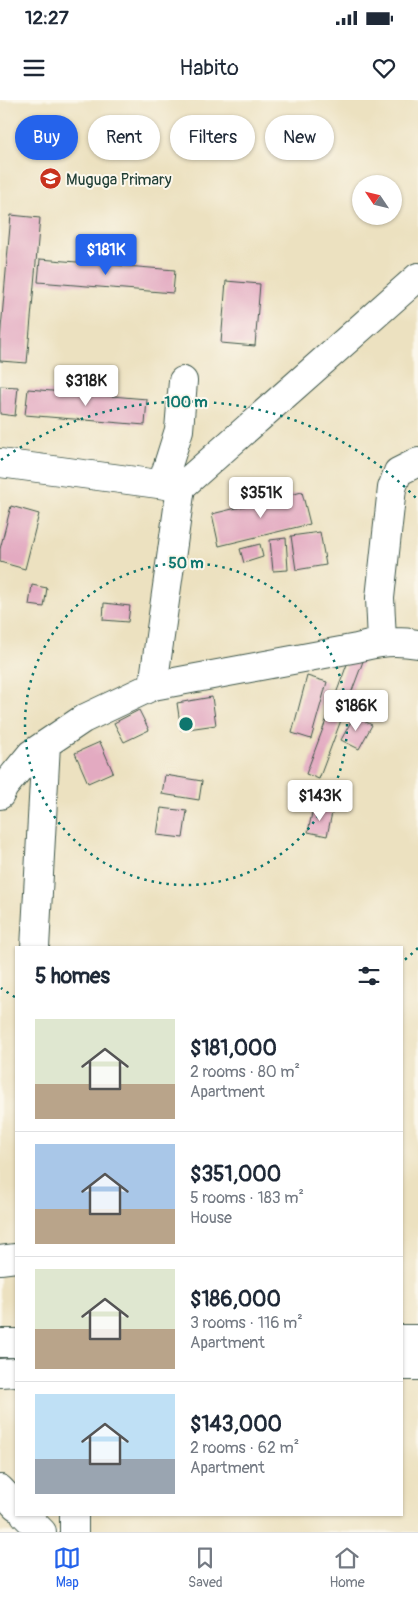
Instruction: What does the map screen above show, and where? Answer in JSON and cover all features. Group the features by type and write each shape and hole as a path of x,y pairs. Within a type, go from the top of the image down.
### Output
{"main road":[{"path":"0,463 172,485 418,277"},
{"path":"153,686 183,381"},
{"path":"382,642 380,598 392,488 398,472 418,462"},
{"path":"0,795 4,787 31,754 83,719 153,686 382,642 418,644"},
{"path":"35,946 46,744"},
{"path":"0,1260 15,1258"},
{"path":"403,1340 418,1339"},
{"path":"0,1343 15,1343"},
{"path":"403,1366 418,1366"},
{"path":"0,1373 15,1372"},
{"path":"0,1489 15,1505"},
{"path":"26,1516 42,1532"},
{"path":"74,1516 74,1532"}],"building":[{"path":"11,215 40,218 27,363 0,361 0,340"},
{"path":"40,259 175,270 173,293 38,282"},
{"path":"226,281 260,284 255,346 221,343"},
{"path":"0,386 18,387 15,416 0,414"},
{"path":"28,389 147,399 145,425 25,415"},
{"path":"302,492 310,524 219,546 212,514"},
{"path":"11,506 39,514 25,569 0,562 0,549"},
{"path":"320,532 326,565 296,570 291,536"},
{"path":"286,538 288,570 273,571 270,540"},
{"path":"260,544 263,557 244,563 240,549"},
{"path":"32,585 47,588 44,607 29,605"},
{"path":"104,603 130,606 128,622 103,620"},
{"path":"352,651 365,656 319,779 306,774"},
{"path":"307,676 327,682 311,739 292,733"},
{"path":"212,697 216,725 181,730 177,703"},
{"path":"139,710 149,730 124,742 114,723"},
{"path":"354,716 372,725 359,749 341,740"},
{"path":"100,742 113,772 88,783 75,753"},
{"path":"165,775 202,781 199,800 162,794"},
{"path":"161,808 187,811 183,838 157,835"},
{"path":"313,808 332,813 327,836 308,832"}],"place":[{"name":"Muguga Primary","path":"50,179"}]}
